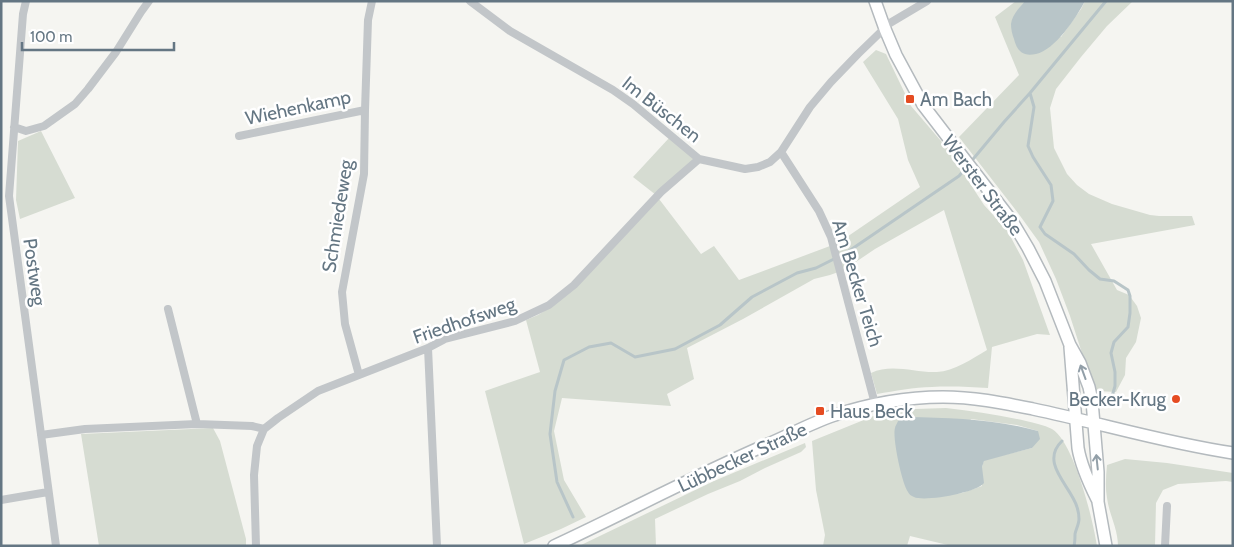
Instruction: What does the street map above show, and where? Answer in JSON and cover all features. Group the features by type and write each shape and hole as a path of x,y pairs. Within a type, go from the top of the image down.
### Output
{"main road":[{"name":"Werster Straße","path":"875,1 896,55 923,105 974,169 1012,221 1044,281 1089,387 1092,401 1098,472 1098,502"},
{"name":"Werster Straße","path":"1070,345 1079,457 1098,502"},
{"name":"Lübbecker Straße","path":"554,546 735,458 798,430 830,417 875,404 914,398 952,398 1000,402 1233,453"},
{"path":"1098,502 1106,546"}],"street":[{"name":"Postweg","path":"26,1 23,14 14,127 5,197 42,435 56,546"},
{"path":"14,127 26,131 44,126 75,104 116,52 149,1"},
{"name":"Schmiedeweg","path":"358,375 345,324 342,292 364,174 368,20 372,1"},
{"name":"Im Büschen","path":"470,1 510,31 613,90 700,159 745,169 758,167 770,162 780,152 810,107 831,82 885,29"},
{"path":"885,29 890,23 927,1"},
{"name":"Wiehenkamp","path":"239,136 365,110"},
{"name":"Am Becker Teich","path":"780,152 819,211 831,237 875,404"},
{"name":"Friedhofsweg","path":"264,429 318,391 445,340 514,321 549,304 574,285 661,192 700,159"},
{"path":"168,309 196,424"},
{"path":"428,348 437,546"},
{"path":"42,435 85,429 196,424 252,426 264,429 257,446 254,475 256,546"},
{"path":"1,500 48,492"},
{"path":"1165,546 1167,506"}],"shaded area":[{"path":"1016,1 1025,1 1018,10 1061,37 1085,1 1133,1 1107,26 1056,89 1050,108 1054,148 1067,174 1089,194 1112,204 1150,215 1192,216 1195,225 1091,244 1117,290 1129,295 1137,306 1141,318 1136,342 1126,358 1125,375 1116,392 1097,391 1092,384 1070,316 1039,242 959,137 1019,75 995,17"},
{"path":"1025,1 1085,1 1071,24 1057,40 1043,51 1027,55 1019,50 1011,28 1016,11"},
{"path":"876,50 886,54 911,106 947,148 984,205 1007,230 1023,260 1050,335 1037,334 992,347 988,388 925,387 877,394 871,373 887,369 943,371 963,364 987,350 944,210 875,249 844,270 814,279 687,348 694,379 667,394 671,406 562,398 554,431 564,480 586,517 524,544 485,391 540,372 526,320 551,307 656,195 701,254 714,246 739,280 838,243 920,187 908,160 898,119 863,62"},
{"path":"41,131 75,198 20,219 16,200 18,141"},
{"path":"669,138 697,160 656,195 633,177"},
{"path":"946,408 976,412 1026,421 1052,429 1068,449 1075,465 1087,501 1097,546 952,546 910,536 907,546 823,546 825,535 816,490 812,441 881,413","holes":["971,419 1017,425 1038,431 1032,448 984,460 982,486 962,493 923,498"]},
{"path":"907,417 957,419 1006,424 1038,431 1040,439 1032,448 984,461 982,467 984,483 979,487 950,496 920,498 911,496 908,493 900,471 896,450 895,426 898,421"},
{"path":"213,428 220,441 246,539 246,546 99,546 81,434"},
{"path":"805,443 806,447 801,452 655,519 656,546 579,546 714,481"},
{"path":"1125,459 1233,473 1233,482 1178,484 1163,490 1156,503 1155,546 1118,546 1117,534 1107,498 1106,473 1107,465"}],"waterway":[{"path":"1106,1 1030,93 1034,107 1028,146 1051,185 1053,201 1040,227 1045,234 1074,254 1100,279 1114,281 1128,290 1130,296 1128,327 1114,342 1111,353 1115,372 1115,386 1109,400"},
{"path":"573,517 557,482 550,434 555,391 564,360 589,347 611,343 635,357 675,349 720,325 752,297 797,273 816,268 846,253 959,176 1030,93"},
{"path":"1062,441 1056,449 1054,458 1055,466 1074,499 1078,510 1079,521 1074,546"}],"place":[{"name":"Am Bach","path":"910,99"},
{"name":"Becker-Krug","path":"1176,399"},
{"name":"Haus Beck","path":"820,411"}]}
